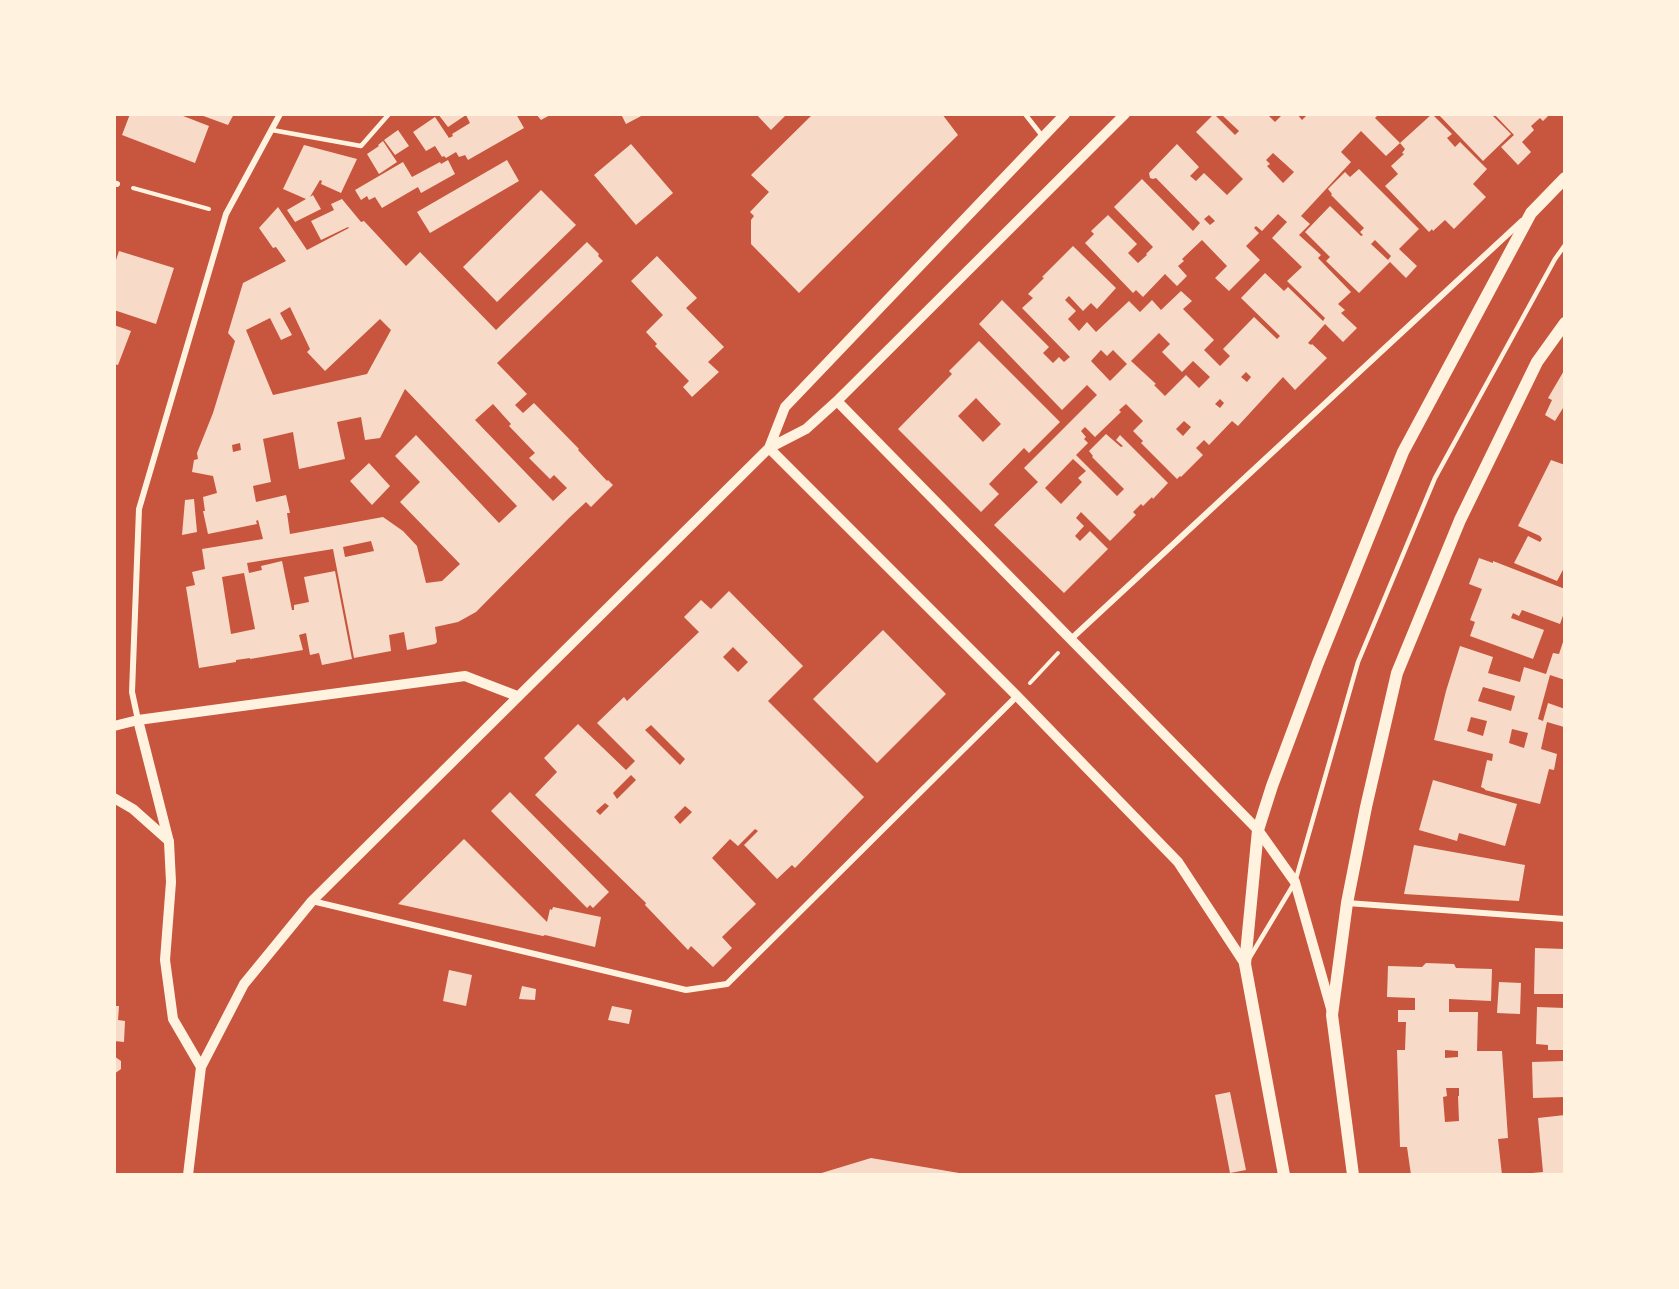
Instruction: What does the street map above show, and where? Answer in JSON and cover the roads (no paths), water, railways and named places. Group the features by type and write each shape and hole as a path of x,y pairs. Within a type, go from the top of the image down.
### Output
{"main road":[{"path":"1284,1175 1245,964 1258,830 1318,663 1403,452 1532,213 1565,178"},
{"path":"1353,1175 1332,1015 1347,903 1366,807 1397,673 1460,520 1537,362 1565,323"}],"street":[{"path":"201,1067 173,1019 165,960 171,882 169,842 132,692 139,509 226,214 280,114"},
{"path":"769,448 785,406 1065,114"},
{"path":"188,1175 201,1067 244,984 312,901 769,448 806,429 837,401 1125,114"},
{"path":"1071,639 1532,213"},
{"path":"837,401 1258,830 1295,882 1332,1015"},
{"path":"769,448 1017,696 1178,862 1245,964"},
{"path":"114,726 138,720 465,676 517,696"},
{"path":"312,901 686,990 727,984 1017,696"},
{"path":"114,798 133,809 169,842"},
{"path":"1347,903 1565,919"}],"lane":[{"path":"272,130 361,146 389,114"},
{"path":"1025,114 1043,137"},
{"path":"1532,213 1565,187"},
{"path":"1245,964 1295,882 1359,662 1434,478 1555,259 1565,245"}]}
